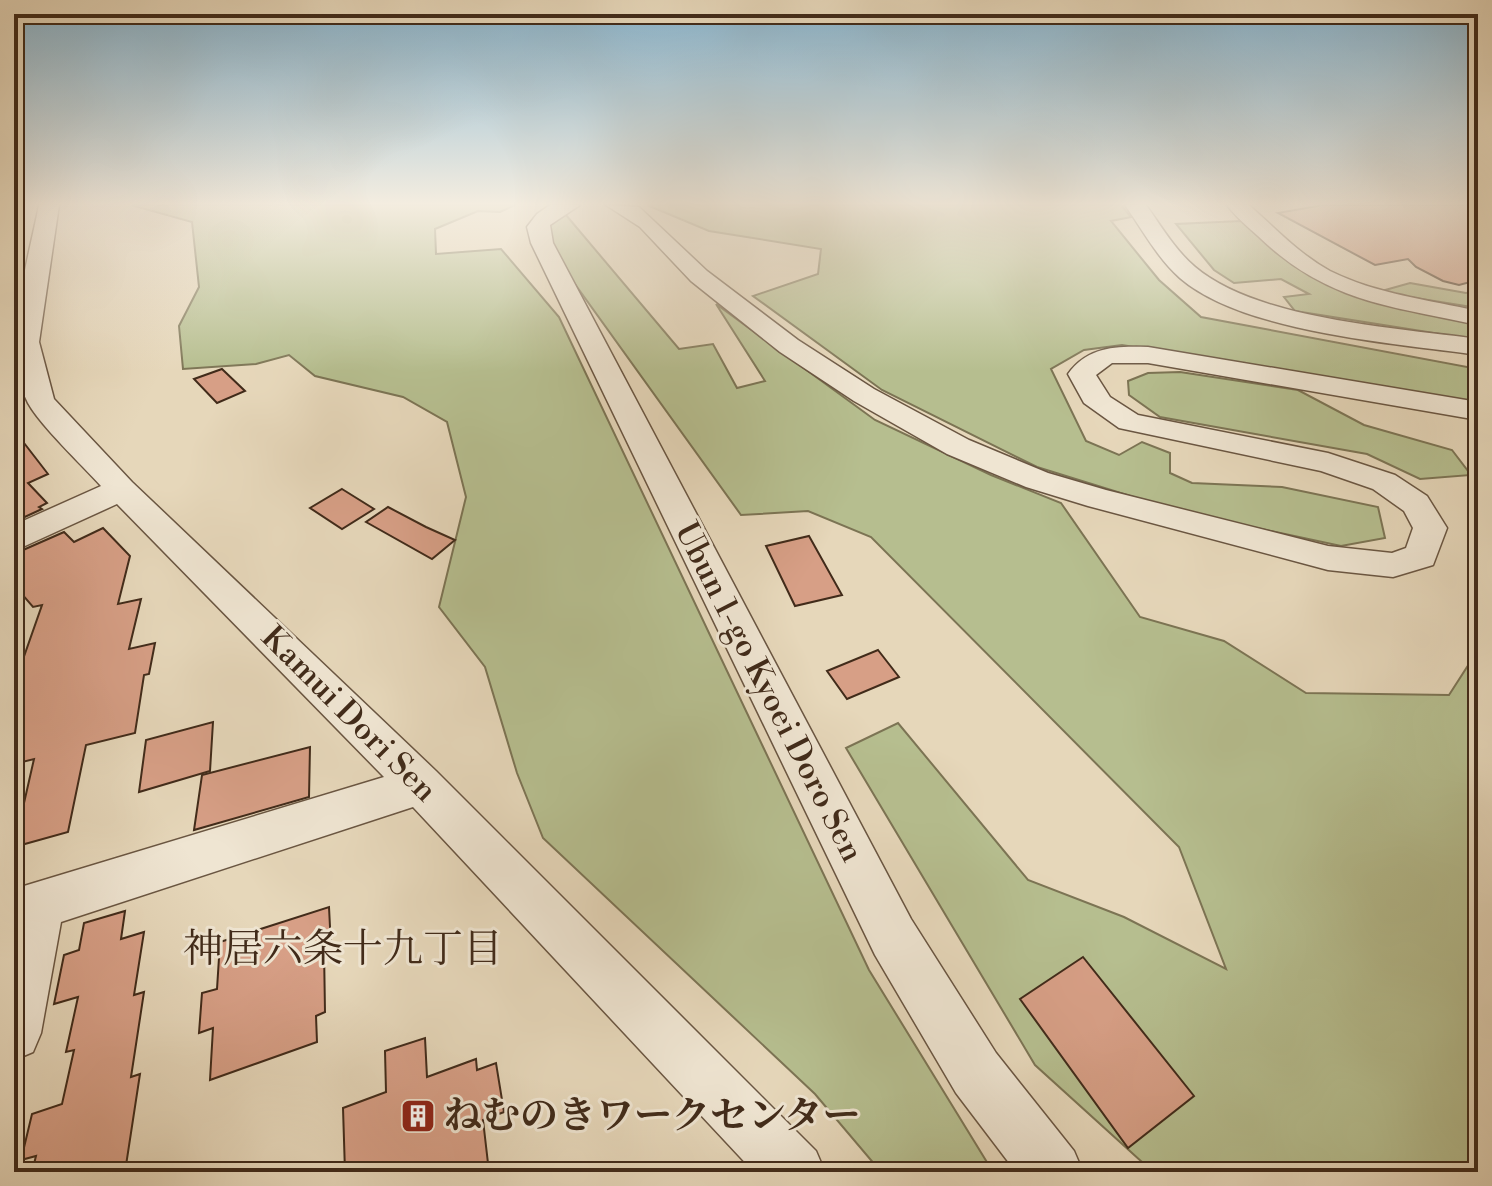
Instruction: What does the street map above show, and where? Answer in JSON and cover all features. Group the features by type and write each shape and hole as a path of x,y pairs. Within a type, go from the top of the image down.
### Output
{"street":[{"name":"Kamui Dori Sen","path":"28,260 26,342 41,402 121,489 421,785 795,1172"},
{"name":"Ubun 1-go Kyoei Doro Sen","path":"551,260 893,937 976,1073 1053,1172"},
{"path":"684,260 699,276 789,346 864,395 958,447 1037,480 1099,499 1328,558 1393,565 1421,556 1430,528 1416,504 1384,482 1328,463 1129,422 1102,406 1088,392 1082,374 1091,362 1111,354 1148,355 1478,411"},
{"path":"1178,260 1189,275 1251,307 1287,316 1478,347"},
{"path":"1298,260 1340,284 1371,294 1478,318"},
{"path":"14,539 121,489"},
{"path":"14,1033 27,909 421,785"}],"green space":[{"path":"196,260 511,260 559,317 869,970 993,1172 881,1172 815,1094 543,838 517,773 485,667 439,607 466,497 447,422 403,397 315,376 289,355 256,364 183,369 179,326 199,287"},
{"path":"558,260 604,260 679,349 713,344 737,388 765,381 716,304 875,420 991,475 1061,503 1140,617 1224,641 1306,693 1449,695 1478,650 1478,1172 1153,1172 1035,1065 846,748 898,723 1028,880 1124,917 1226,969 1179,847 871,537 808,511 741,515"},
{"path":"820,260 1143,260 1159,280 1201,317 1478,369 1478,403 1122,345 1084,350 1051,369 1086,441 1119,455 1142,442 1170,453 1170,473 1192,483 1282,487 1378,507 1385,538 1341,546 1182,512 1037,467 882,390 753,296 818,274"},
{"path":"1206,260 1290,260 1478,323 1478,340 1295,311 1284,297 1309,294 1281,279 1234,283 1214,270"},
{"path":"1410,283 1466,293 1478,291 1478,308 1378,292"},
{"path":"1180,372 1298,390 1364,425 1452,450 1471,475 1420,479 1367,454 1160,417 1129,395 1128,381 1148,373"}],"building":[{"path":"1366,260 1401,260 1375,265"},
{"path":"1409,260 1478,260 1478,280 1459,285 1443,281"},
{"path":"222,369 245,391 217,403 194,379"},
{"path":"14,430 48,474 28,483 47,503 39,507 42,509 14,522"},
{"path":"342,489 374,509 342,529 310,508"},
{"path":"388,507 455,540 432,559 366,522"},
{"path":"103,528 130,556 118,604 141,599 129,649 155,643 149,674 144,675 135,733 86,745 68,832 14,847 34,759 14,764 14,685 42,605 33,607 14,585 14,554 64,532 74,542"},
{"path":"809,536 842,595 795,606 766,546"},
{"path":"878,650 899,677 847,699 827,671"},
{"path":"213,722 210,771 139,792 146,740"},
{"path":"310,747 309,797 194,830 202,775"},
{"path":"329,907 331,947 324,949 325,1012 316,1016 317,1042 210,1080 213,1028 199,1033 202,993 217,989 220,942"},
{"path":"125,911 121,939 144,932 134,995 144,992 131,1077 140,1074 125,1172 32,1172 36,1156 21,1160 32,1114 62,1104 74,1050 66,1052 78,997 54,1004 64,955 79,950 84,923"},
{"path":"1083,957 1194,1096 1128,1148 1020,999"},
{"name":"ねむのきワークセンター","path":"425,1038 427,1077 476,1059 477,1070 496,1063 504,1112 483,1120 489,1172 345,1172 343,1108 386,1092 385,1051"}],"place":[{"name":"ねむのきワークセンター","path":"418,1116"}],"district":[{"name":"神居六条十九丁目","path":"343,950"}]}
